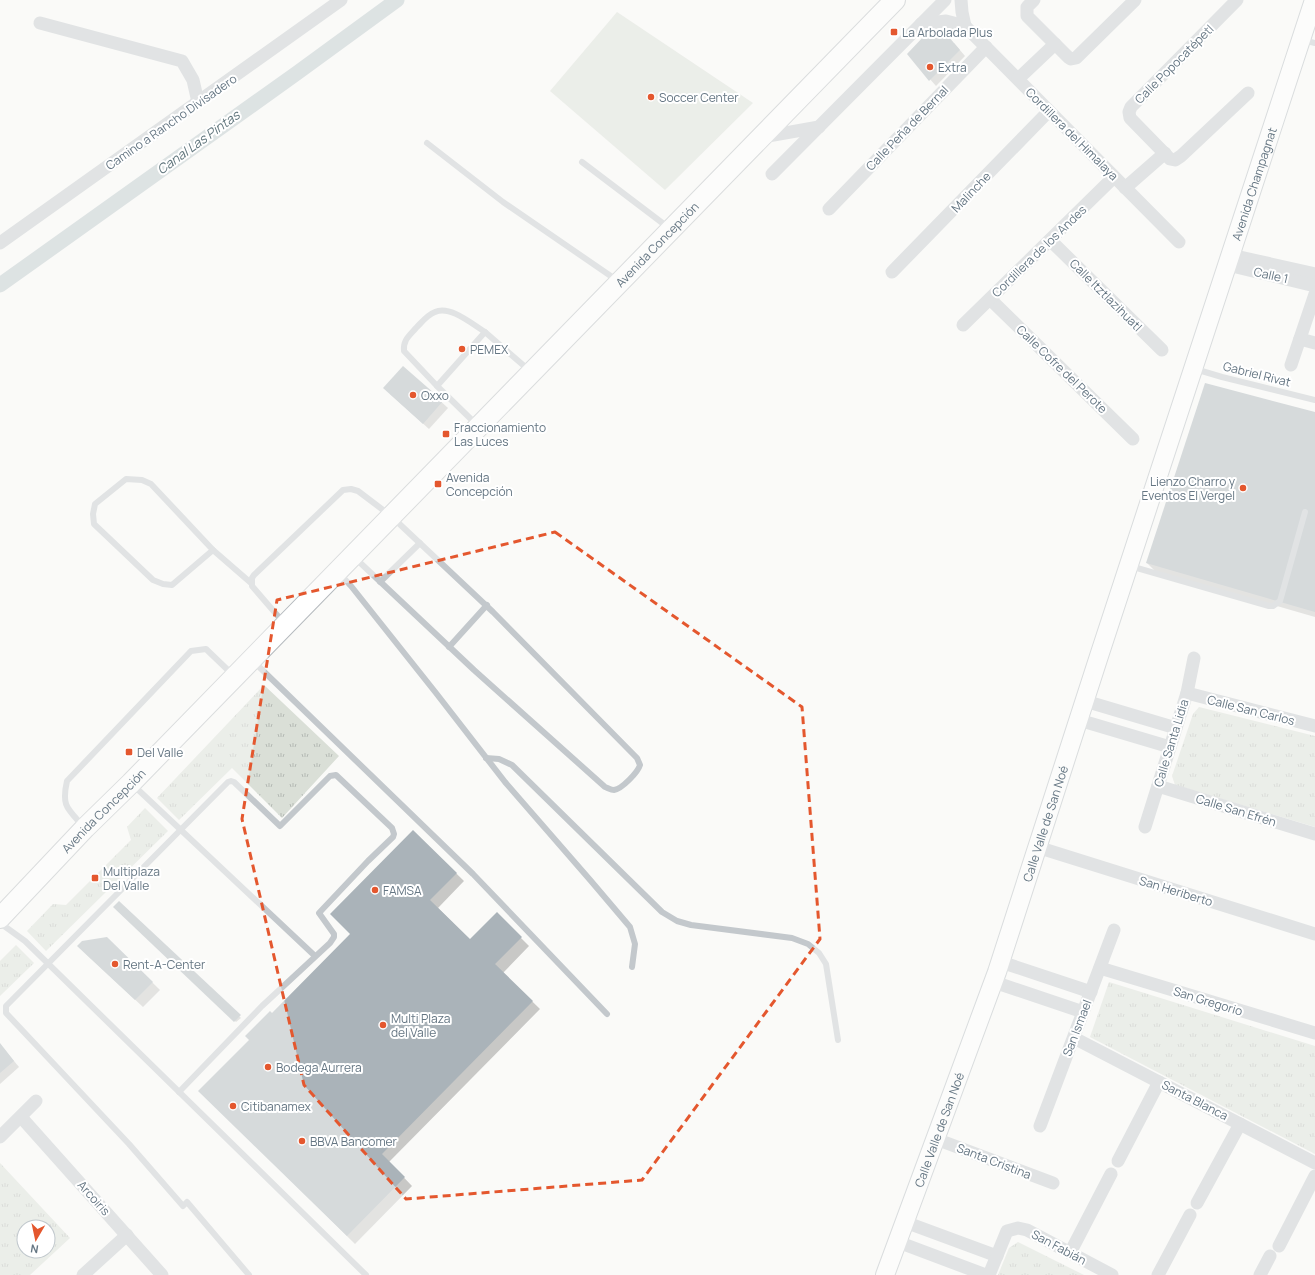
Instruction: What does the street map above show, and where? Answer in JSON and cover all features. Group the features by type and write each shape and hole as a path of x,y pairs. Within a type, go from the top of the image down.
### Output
{"main road":[{"name":"Avenida Concepción","path":"0,918 85,828 252,660 895,0"}],"street":[{"name":"Camino a Rancho Divisadero","path":"0,243 342,0"},
{"path":"772,174 945,0"},
{"path":"921,24 946,21 965,26 961,0"},
{"path":"1034,0 1027,7 1027,16 1071,59 1076,58 1135,0"},
{"name":"Calle Popocatépetl","path":"1165,153 1130,118 1129,112 1131,107 1237,0"},
{"name":"Avenida Champagnat","path":"1194,368 1229,260 1308,41 1314,0"},
{"path":"40,23 182,62 193,80 198,102"},
{"name":"Cordillera del Himalaya","path":"965,26 1178,242"},
{"path":"1018,80 1055,44"},
{"name":"Calle Peña de Bernal","path":"829,209 986,47"},
{"path":"1125,188 1165,153 1170,159 1175,160 1181,156 1248,93"},
{"name":"Malinche","path":"892,272 1049,111"},
{"path":"760,137 819,127"},
{"name":"Cordillera de los Andes","path":"964,325 1114,177"},
{"name":"Calle Itztlazihuatl","path":"1050,240 1162,350"},
{"name":"Calle 1","path":"1229,260 1315,274"},
{"name":"Calle 1","path":"1229,260 1315,286"},
{"path":"1291,365 1315,294"},
{"name":"Calle Cofre del Perote","path":"990,299 1133,439"},
{"path":"1300,339 1315,343"},
{"name":"Calle Valle de San Noé","path":"885,1275 1001,962 1037,847 1194,368"},
{"name":"Calle Santa Lidia","path":"1145,827 1187,693 1194,658"},
{"name":"Calle San Carlos","path":"1187,693 1315,726"},
{"path":"1085,701 1176,728"},
{"path":"1079,720 1170,747"},
{"name":"Calle San Efrén","path":"1158,786 1315,834"},
{"name":"San Heriberto","path":"1037,847 1315,934"},
{"name":"San Ismael","path":"1040,1126 1114,930"},
{"path":"1001,962 1091,992"},
{"name":"San Gregorio","path":"1100,968 1315,1033"},
{"path":"994,982 1083,1012"},
{"name":"Santa Blanca","path":"1074,1038 1315,1163"},
{"path":"1118,1161 1159,1082"},
{"path":"0,1137 36,1101"},
{"name":"Arcoiris","path":"21,1117 162,1275"},
{"path":"1197,1203 1240,1124"},
{"name":"Santa Cristina","path":"936,1139 1053,1183"},
{"path":"1070,1253 1111,1174"},
{"path":"1279,1246 1315,1176"},
{"path":"1158,1275 1190,1215"},
{"path":"905,1222 997,1256"},
{"name":"San Fabián","path":"989,1275 1007,1231 1018,1228 1027,1230 1112,1275"},
{"path":"83,1275 127,1235"},
{"path":"898,1242 986,1275"},
{"path":"1260,1275 1270,1256"}],"lane":[{"path":"427,143 503,202 620,281"},
{"path":"582,162 671,229"},
{"path":"478,427 404,351 403,345 406,339 428,316 440,310 450,311 484,332 531,372"},
{"path":"437,386 484,332"},
{"name":"Gabriel Rivat","path":"1194,368 1222,377 1315,400"},
{"path":"213,550 172,585 162,584 153,580 94,524 94,504 126,479 142,480 151,484 213,550 251,583 254,590 286,625"},
{"path":"251,583 254,575 343,490 350,489 358,491 391,516 487,605 638,758 640,766 638,771 620,788 615,790 605,787 449,647 352,556"},
{"path":"1129,565 1273,606 1280,601 1305,512"},
{"path":"380,582 420,543"},
{"path":"337,572 351,586 505,782 630,928 635,944 632,967"},
{"path":"449,647 487,605"},
{"path":"85,828 65,806 64,794 67,781 191,651 206,649 235,677"},
{"path":"252,660 473,874 606,1014"},
{"path":"486,758 499,759 512,765 662,912 676,921 691,925 792,938 808,944 819,953 826,964 838,1040"},
{"path":"179,1092 262,1006 330,943 334,937 333,931 319,913 391,840 394,834 392,828 338,776 330,776 280,826 234,782 231,781 6,1006 6,1013 129,1144 183,1206 187,1202 249,1275"},
{"path":"131,783 315,956"},
{"path":"0,923 25,941 366,1275"}],"highlighted area":[{"path":"555,532 802,707 820,939 642,1180 406,1199 304,1085 242,819 277,600"}],"green space":[{"name":"Soccer Center","path":"617,12 753,103 665,190 550,91"},
{"path":"264,685 339,756 282,818 232,768 179,820 157,798"},
{"path":"1199,707 1315,736 1315,827 1175,785 1172,776 1193,714"},
{"path":"145,808 168,831 46,951 27,931 53,904 66,905 131,840 127,827"},
{"path":"16,945 34,963 0,996 0,961"},
{"path":"1109,982 1315,1046 1315,1154 1090,1037"},
{"path":"0,1163 52,1219 16,1219 16,1259 47,1259 30,1275 0,1275"},
{"path":"56,1223 70,1238 56,1251"},
{"path":"1018,1242 1084,1275 998,1275 1009,1248"}],"building":[{"name":"Extra","path":"925,35 948,36 960,50 929,81 907,54"},
{"name":"Oxxo","path":"403,366 443,401 423,424 383,388"},
{"name":"Lienzo Charro y Eventos El Vergel","path":"1205,383 1315,412 1315,612 1146,563"},
{"name":"Multi Plaza del Valle","path":"413,830 457,873 430,900 470,939 497,912 522,937 495,964 533,1001 382,1154 405,1177 347,1236 198,1091 249,1040 245,1036 270,1011 272,1013 350,934 330,914"},
{"path":"119,901 241,1015 234,1022 113,907"},
{"name":"Rent-A-Center","path":"107,937 153,982 135,1000 77,946 82,941"},
{"path":"0,1043 14,1061 0,1073"}],"waterway":[{"name":"Canal Las Pintas","path":"0,285 397,0"}],"place":[{"name":"La Arbolada Plus","path":"894,32"},
{"name":"Extra","path":"930,67"},
{"name":"Soccer Center","path":"651,97"},
{"name":"PEMEX","path":"462,349"},
{"name":"Oxxo","path":"413,395"},
{"name":"Fraccionamiento Las Luces","path":"446,434"},
{"name":"Avenida Concepción","path":"438,484"},
{"name":"Lienzo Charro y Eventos El Vergel","path":"1243,488"},
{"name":"Del Valle","path":"129,752"},
{"name":"Multiplaza Del Valle","path":"95,878"},
{"name":"FAMSA","path":"375,890"},
{"name":"Rent-A-Center","path":"115,964"},
{"name":"Multi Plaza del Valle","path":"383,1025"},
{"name":"Bodega Aurrera","path":"268,1067"},
{"name":"Citibanamex","path":"233,1106"},
{"name":"BBVA Bancomer","path":"302,1141"}]}
